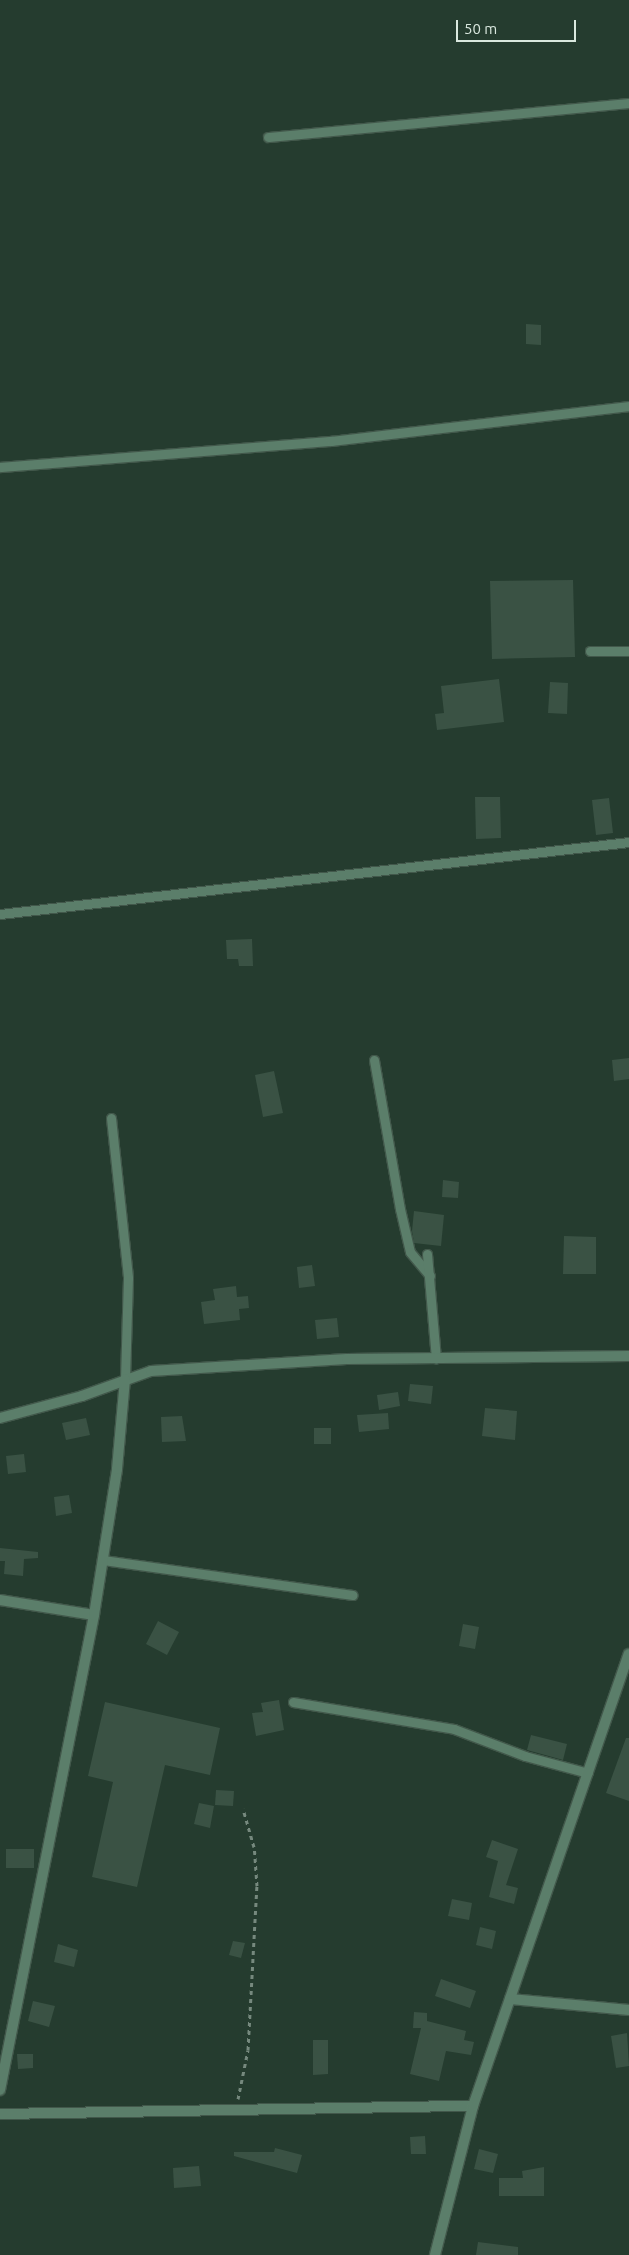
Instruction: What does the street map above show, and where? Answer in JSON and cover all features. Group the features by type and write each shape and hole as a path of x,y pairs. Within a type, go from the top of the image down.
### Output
{"street":[{"path":"0,1418 82,1396 124,1379 151,1371 347,1359 629,1356"},
{"path":"0,2090 94,1615 117,1469 124,1379"},
{"path":"0,1600 94,1615"},
{"path":"435,2255 473,2106 629,1654"},
{"path":"510,1999 629,2010"},
{"path":"0,2114 473,2106"}],"lane":[{"path":"268,137 629,103"},
{"path":"0,466 331,441 629,406"},
{"path":"590,651 629,651"},
{"path":"0,914 629,842"},
{"path":"374,1060 400,1209 410,1252 430,1276"},
{"path":"111,1118 128,1278 124,1379"},
{"path":"427,1254 436,1359"},
{"path":"103,1560 353,1595"},
{"path":"293,1702 454,1729 525,1756 588,1773"}],"path":[{"path":"236,2109 248,2050 257,1886 254,1847 243,1808"}],"building":[{"path":"526,324 541,325 541,345 526,344"},
{"path":"573,580 575,657 492,659 490,581"},
{"path":"499,679 504,722 437,730 435,714 444,713 441,686"},
{"path":"550,682 568,683 567,714 548,713"},
{"path":"475,797 500,797 501,838 476,839"},
{"path":"609,798 613,833 596,835 592,800"},
{"path":"252,939 253,966 239,966 238,959 227,959 226,940"},
{"path":"629,1058 629,1079 614,1081 612,1060"},
{"path":"274,1071 283,1113 263,1117 255,1075"},
{"path":"443,1180 459,1182 458,1198 442,1197"},
{"path":"414,1211 444,1215 441,1246 414,1243 412,1231"},
{"path":"564,1236 596,1237 596,1274 563,1274"},
{"path":"312,1265 315,1286 299,1288 297,1267"},
{"path":"236,1286 237,1297 248,1296 249,1308 239,1309 240,1320 204,1324 201,1302 215,1300 213,1289"},
{"path":"337,1318 339,1337 317,1339 315,1320"},
{"path":"410,1384 433,1386 431,1404 408,1401"},
{"path":"398,1392 400,1406 379,1410 377,1395"},
{"path":"485,1408 517,1411 515,1440 482,1436"},
{"path":"388,1413 389,1429 359,1432 357,1415"},
{"path":"182,1416 186,1441 162,1442 161,1417"},
{"path":"86,1418 90,1435 66,1440 62,1423"},
{"path":"314,1428 331,1428 331,1444 314,1444"},
{"path":"24,1454 26,1472 8,1474 6,1456"},
{"path":"69,1495 72,1513 56,1516 54,1497"},
{"path":"0,1548 38,1552 38,1558 24,1559 23,1576 4,1574 5,1561 0,1561"},
{"path":"158,1621 179,1632 167,1655 146,1644"},
{"path":"463,1624 479,1627 475,1649 459,1646"},
{"path":"279,1700 284,1730 256,1736 252,1713 263,1712 261,1703"},
{"path":"105,1702 220,1728 210,1775 165,1765 137,1887 92,1877 113,1782 88,1776"},
{"path":"531,1735 567,1744 563,1760 527,1750"},
{"path":"626,1738 629,1738 629,1801 606,1793"},
{"path":"216,1790 234,1791 233,1806 215,1805"},
{"path":"199,1803 214,1806 210,1828 194,1824"},
{"path":"492,1840 518,1849 506,1885 518,1888 514,1904 489,1897 498,1861 486,1857"},
{"path":"6,1849 34,1849 34,1868 6,1868"},
{"path":"452,1899 472,1903 469,1920 448,1916"},
{"path":"480,1927 496,1931 492,1949 476,1945"},
{"path":"233,1941 245,1943 241,1958 229,1955"},
{"path":"58,1944 78,1950 74,1967 54,1962"},
{"path":"441,1979 476,1991 470,2008 435,1996"},
{"path":"33,2001 55,2006 49,2027 28,2021"},
{"path":"414,2012 427,2013 427,2021 466,2031 464,2040 474,2042 471,2055 446,2051 439,2081 410,2074 421,2028 413,2028"},
{"path":"627,2033 629,2066 616,2068 611,2036"},
{"path":"313,2040 328,2040 328,2074 313,2075"},
{"path":"17,2054 33,2054 33,2068 18,2069"},
{"path":"425,2136 426,2154 411,2154 410,2137"},
{"path":"275,2148 302,2155 297,2173 234,2156 234,2152 274,2152"},
{"path":"479,2149 498,2154 493,2173 474,2169"},
{"path":"199,2166 201,2186 174,2188 173,2168"},
{"path":"544,2167 544,2196 499,2196 499,2178 523,2178 522,2171"},
{"path":"478,2242 518,2247 518,2255 476,2255"}]}
